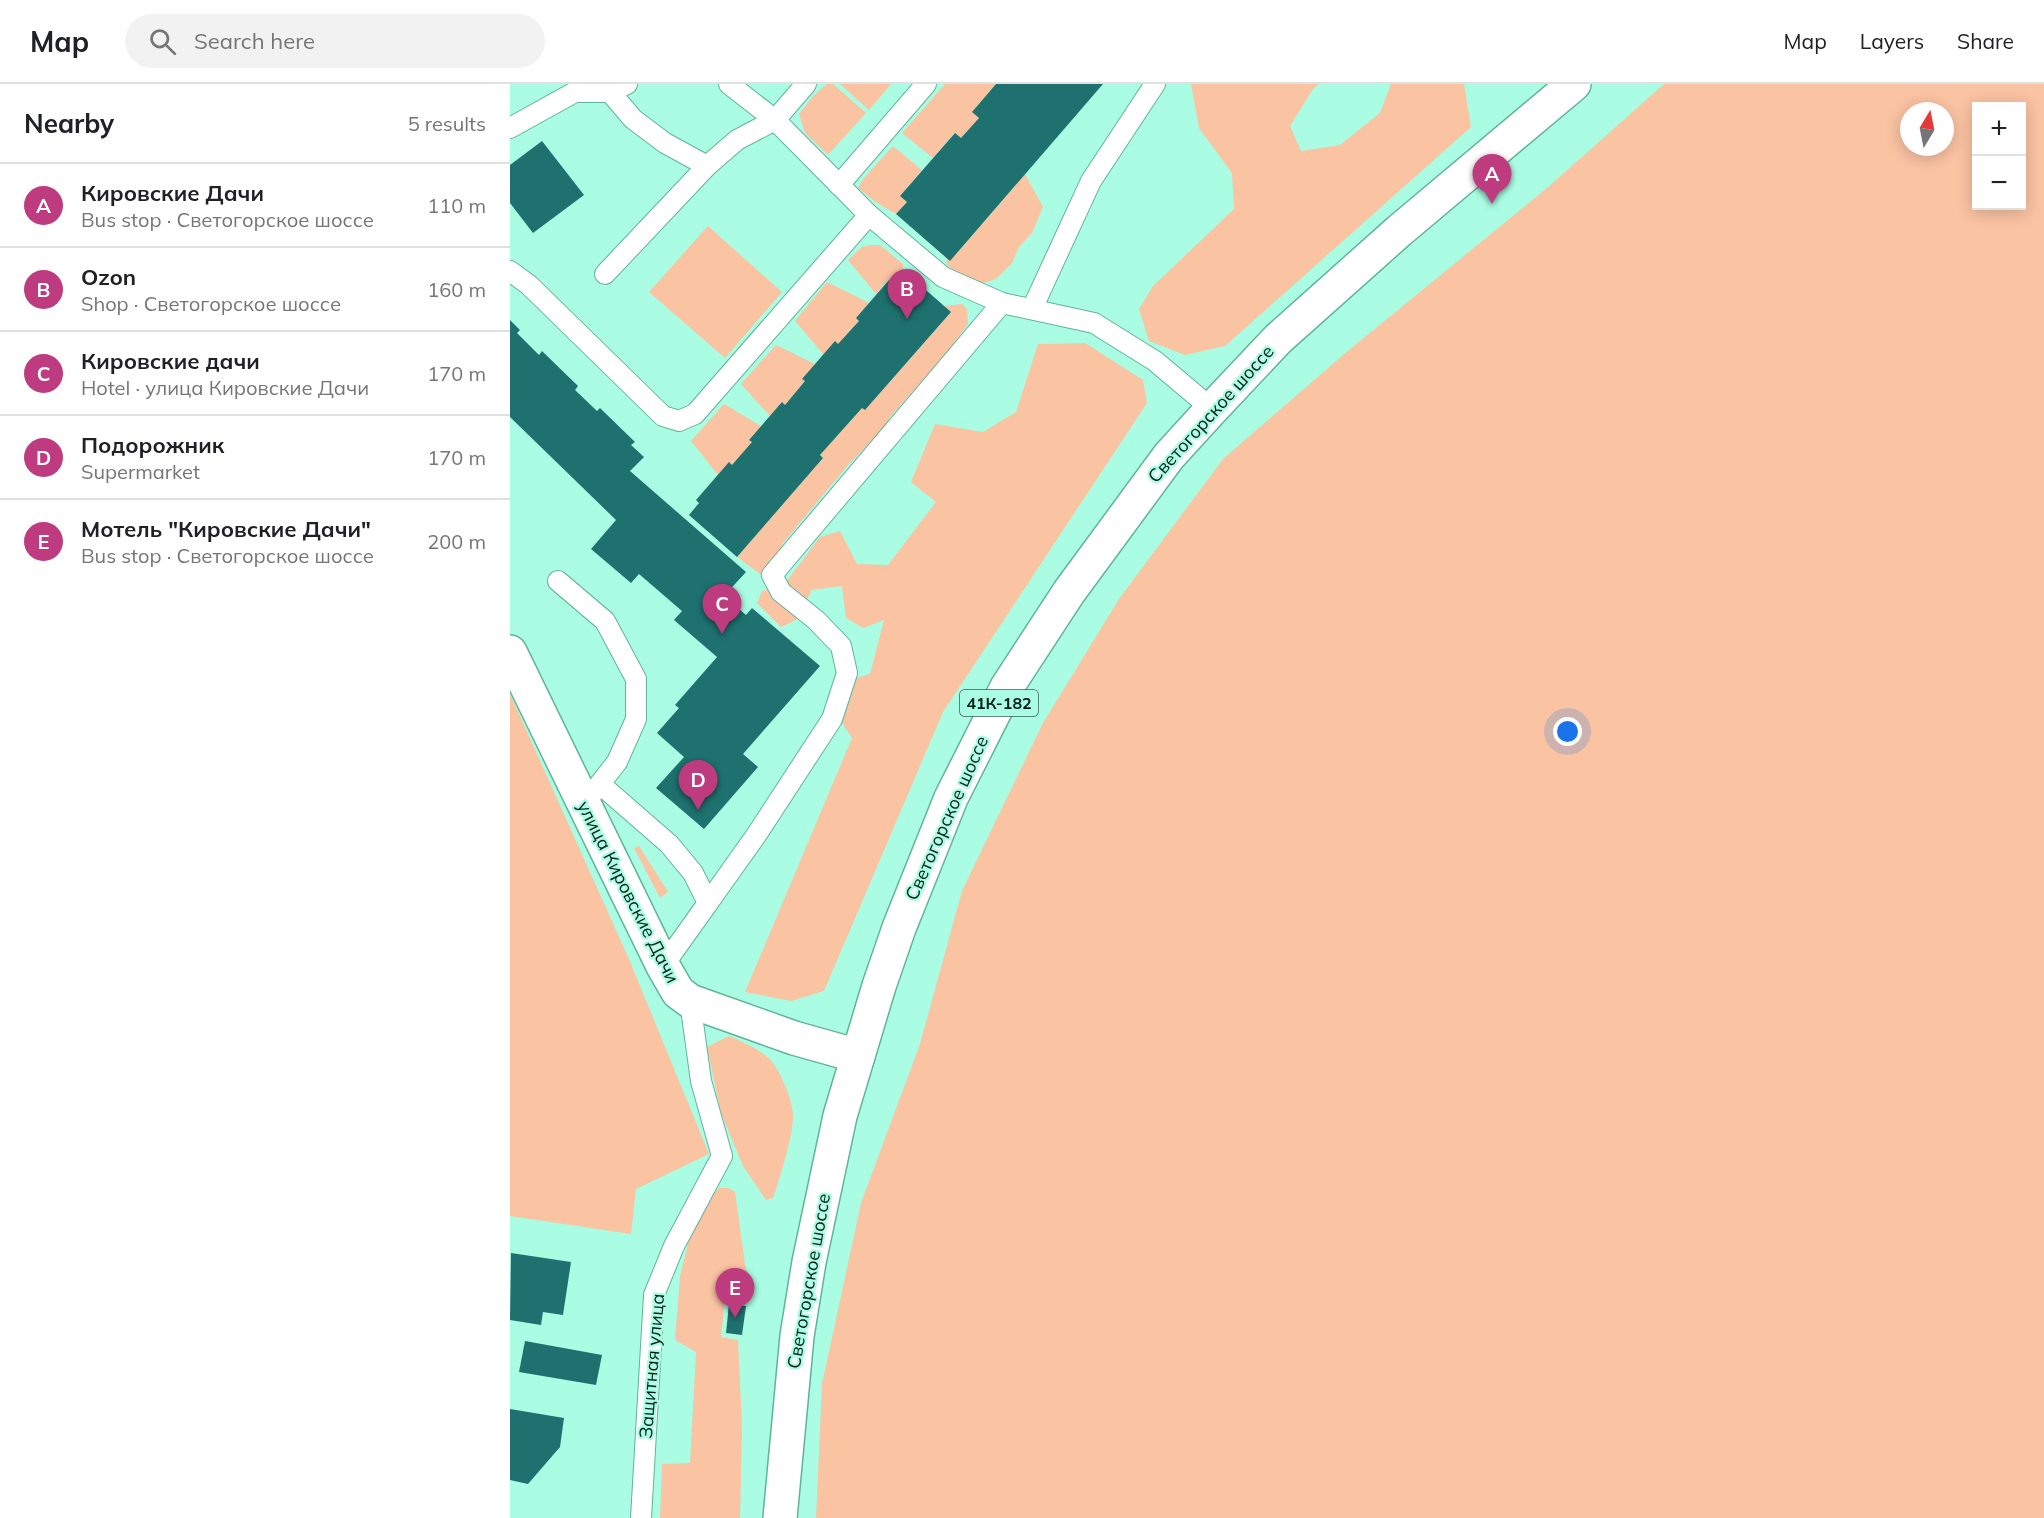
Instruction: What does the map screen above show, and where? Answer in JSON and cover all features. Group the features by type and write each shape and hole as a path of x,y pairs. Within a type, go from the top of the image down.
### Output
{"main road":[{"name":"Светогорское шоссе","path":"780,1518 790,1394 809,1262 840,1116 879,986 912,896 951,798 1008,687 1075,582 1169,456 1212,410 1286,332 1399,231 1574,84"},
{"name":"улица Кировские Дачи","path":"510,652 592,794 663,966 678,992 690,1001 794,1038 858,1056"}],"lane":[{"path":"729,84 775,120 869,215 943,277 1002,303 1094,323 1155,361 1212,410"},
{"path":"605,274 707,166 737,140 775,120 806,84"},
{"path":"839,185 926,84"},
{"path":"1032,309 1091,181 1155,84"},
{"path":"510,128 572,88 619,88 633,119 665,143 707,166"},
{"path":"510,271 529,285 663,416 680,421 695,414 869,215"},
{"path":"663,966 757,834 832,719 847,673 841,646 816,620 781,592 772,575 1002,303"},
{"path":"558,581 605,621 636,679 636,719 617,762 592,794 669,844 693,873 708,903"},
{"name":"Защитная улица","path":"641,1518 654,1295 674,1246 722,1156 701,1081 690,1001"}],"shaded area":[{"path":"827,84 833,84 866,113 828,155 805,133 799,114 814,95"},
{"path":"840,84 891,84 869,110"},
{"path":"945,84 996,84 972,112 979,118 961,138 954,133 933,158 902,133"},
{"path":"1191,84 1319,84 1313,89 1290,126 1301,151 1340,145 1380,113 1391,84 1464,84 1471,127 1225,346 1185,355 1149,341 1139,309 1153,286 1234,209 1232,173 1199,128"},
{"path":"1664,84 2044,84 2044,1518 816,1518 822,1384 861,1203 920,1044 962,891 1043,723 1119,599 1223,459 1349,350 1547,188"},
{"path":"893,146 922,170 900,196 907,202 896,214 858,188 863,179"},
{"path":"1025,174 1043,207 1032,233 1019,247 1012,263 996,279 980,284 964,279 947,265 946,257 951,260"},
{"path":"708,226 782,292 725,358 649,292"},
{"path":"880,245 903,264 903,270 892,282 888,280 876,294 848,260 862,247"},
{"path":"827,282 869,303 856,318 859,321 838,344 824,355 795,321"},
{"path":"962,304 967,309 968,324 948,351 891,416 882,431 849,464 783,543 774,566 763,576 737,557 823,458 820,455 862,408 865,410 951,312 944,306"},
{"path":"1085,343 1143,380 1147,403 943,712 824,991 791,1001 745,992 852,738 841,721 852,679 870,674 884,620 863,628 846,618 842,586 812,590 796,620 781,627 757,603 762,591 783,586 820,537 840,531 857,564 888,565 936,502 911,482 935,424 983,432 1016,412 1038,344"},
{"path":"776,345 815,364 803,379 805,381 785,405 782,402 770,416 741,384"},
{"path":"724,404 761,426 749,439 752,443 732,465 729,463 718,475 691,441"},
{"path":"510,694 629,959 709,1154 636,1189 631,1234 510,1216"},
{"path":"639,846 668,892 660,898 634,848"},
{"path":"729,1036 754,1048 771,1061 784,1082 792,1107 793,1121 789,1143 773,1198 766,1200 743,1166 721,1113 707,1047"},
{"path":"719,1188 728,1188 735,1192 747,1278 743,1301 725,1299 721,1337 738,1340 742,1426 740,1518 660,1518 662,1464 690,1463 696,1352 675,1340 680,1276 694,1220"}],"building":[{"path":"996,84 1103,84 950,261 896,214 907,202 900,196 955,133 961,138 979,118 972,112"},
{"path":"542,141 584,195 533,233 510,203 510,165"},
{"path":"903,270 951,312 865,410 862,408 820,455 823,458 737,557 689,515 699,503 696,500 729,462 732,465 752,442 749,440 782,402 785,405 805,381 802,379 835,341 838,344 859,321 856,318 889,280 892,282"},
{"path":"510,320 520,330 517,333 539,355 542,351 578,386 575,390 597,411 600,408 635,442 631,445 644,457 630,471 746,572 724,596 746,615 752,608 820,666 743,754 758,767 704,829 656,788 684,757 657,733 679,708 675,705 717,657 674,620 682,611 639,574 631,583 591,549 616,520 510,417"},
{"path":"511,1253 571,1262 563,1315 543,1312 541,1325 510,1320"},
{"path":"729,1304 746,1306 742,1335 726,1333"},
{"path":"525,1341 602,1355 596,1385 519,1372"},
{"path":"510,1409 564,1418 560,1447 528,1484 510,1480"}],"place":[{"name":"Кировские Дачи","path":"1492,204"},
{"name":"Ozon","path":"907,319"},
{"name":"Кировские дачи","path":"722,634"},
{"name":"Подорожник","path":"698,810"},
{"name":"Мотель \"Кировские Дачи\"","path":"735,1318"}]}
